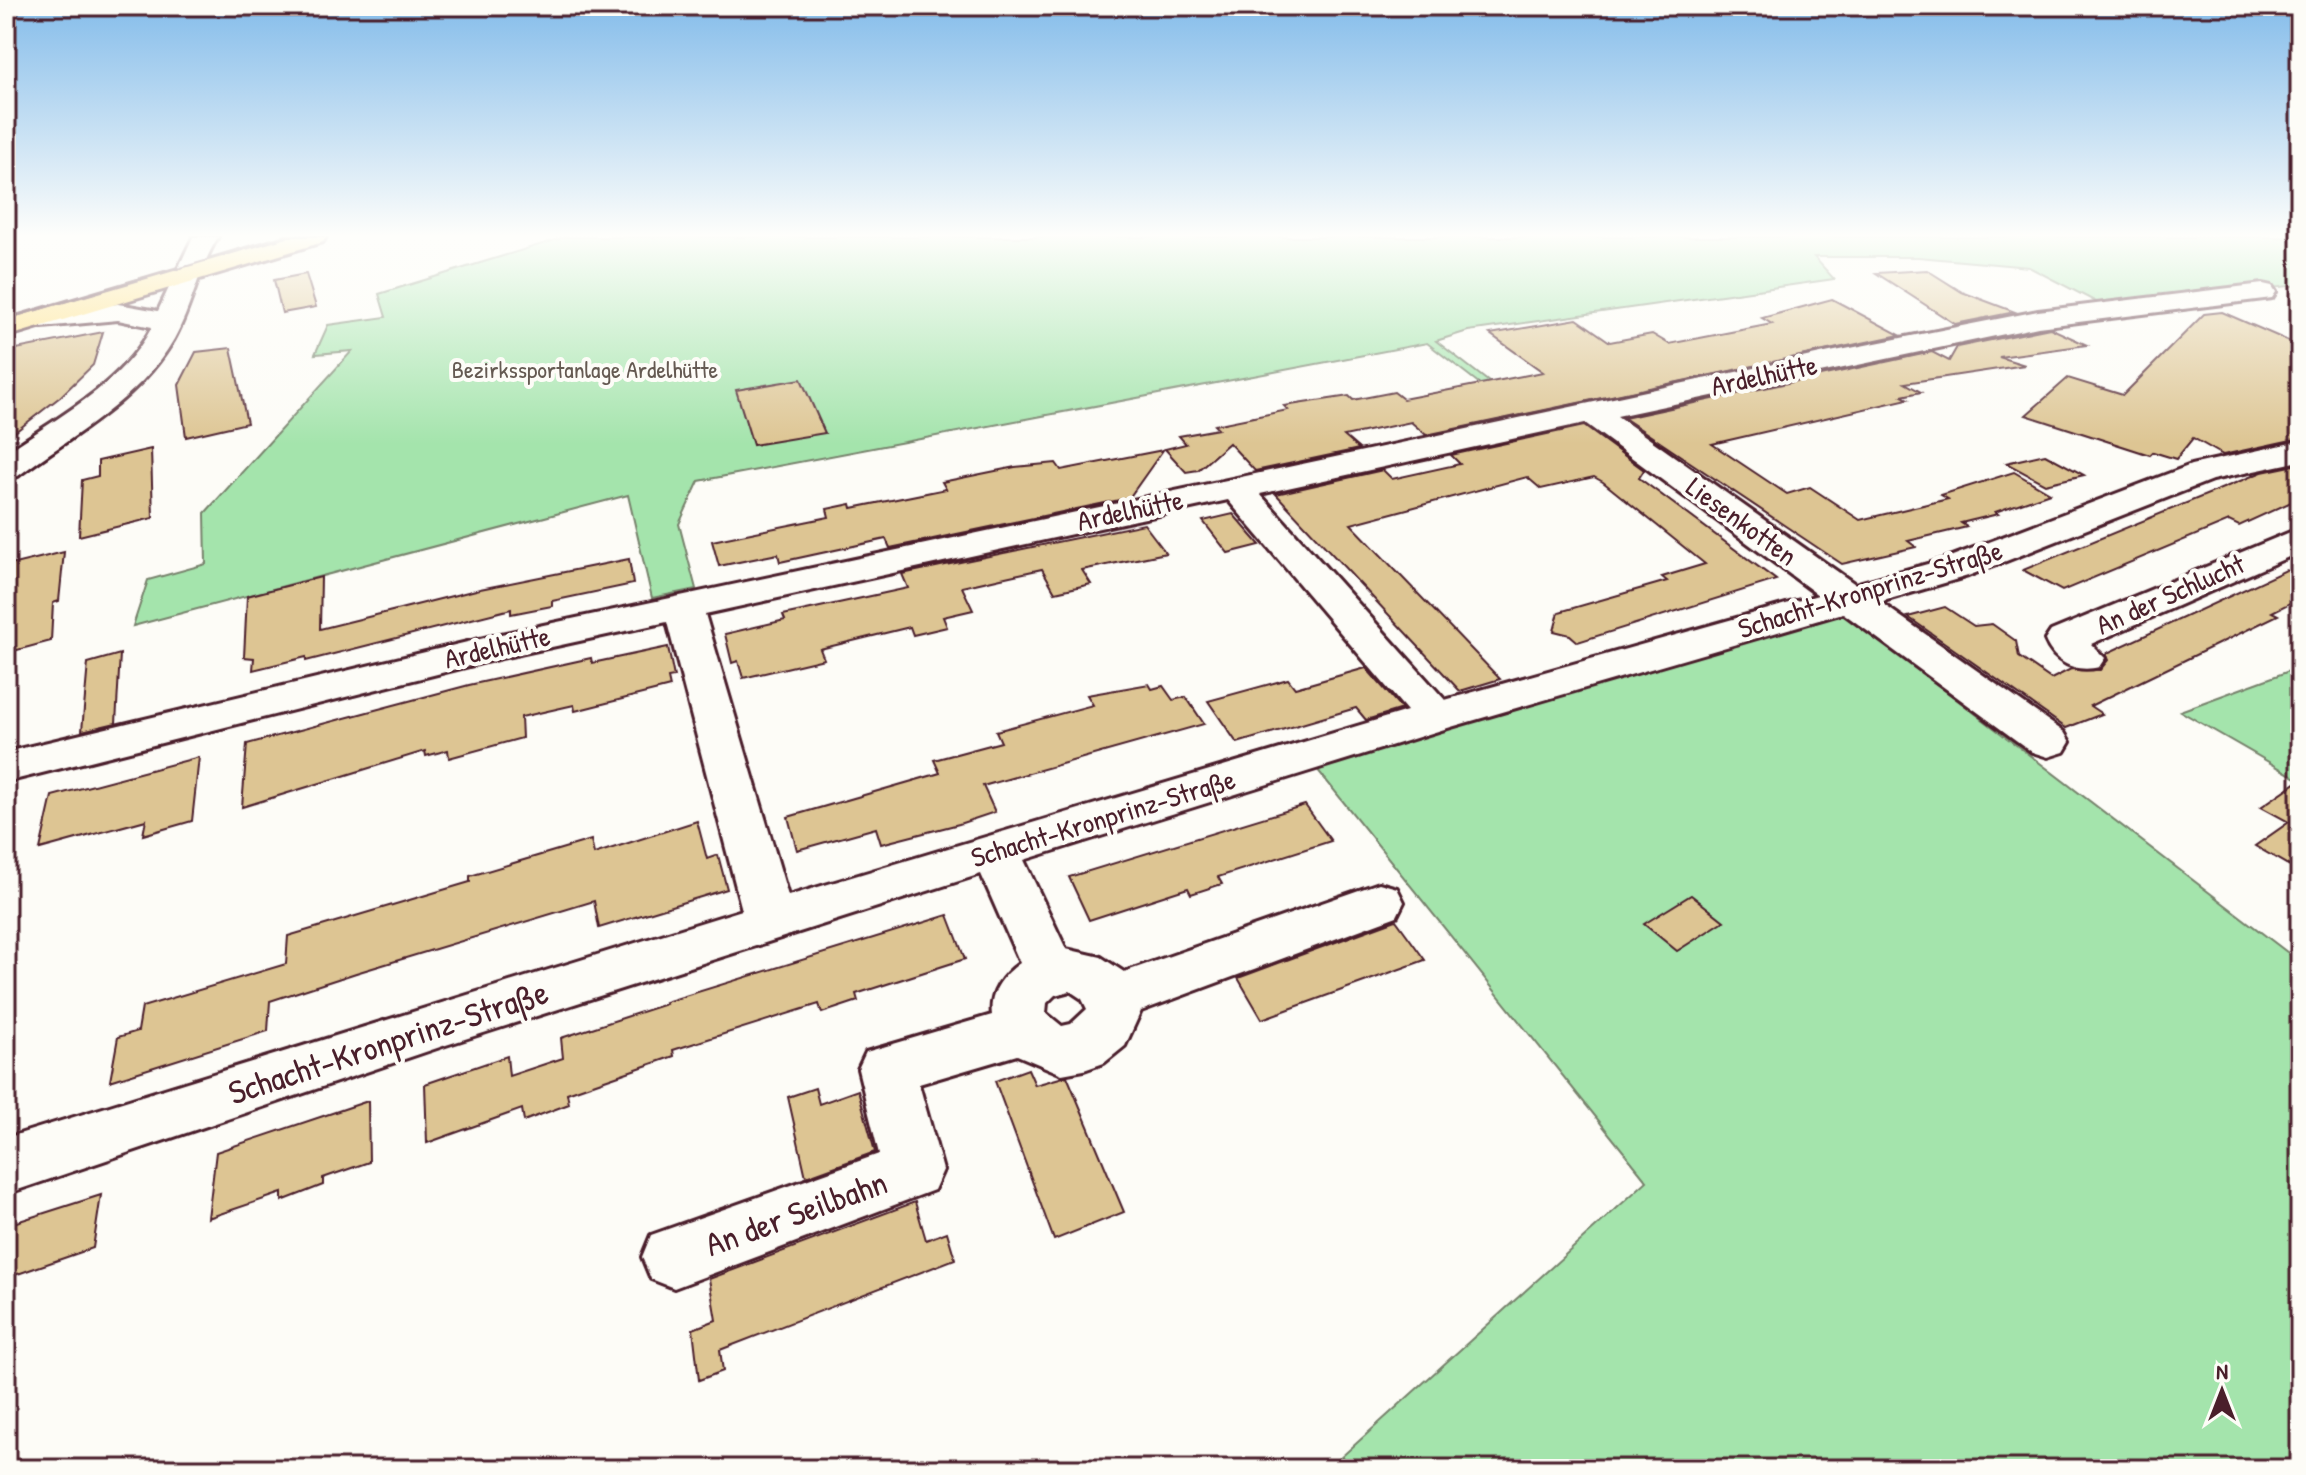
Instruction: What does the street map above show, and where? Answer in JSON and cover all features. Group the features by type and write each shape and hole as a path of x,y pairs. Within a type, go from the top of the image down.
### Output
{"main road":[{"path":"6,329 87,306"}],"street":[{"path":"6,469 132,374 160,339 173,306"},
{"name":"Ardelhütte","path":"6,767 451,658 683,607 2038,319 2148,306"},
{"path":"42,319 118,312 167,321"},
{"name":"Liesenkotten","path":"1592,413 2048,742"},
{"name":"Schacht-Kronprinz-Straße","path":"6,1166 995,851 1436,717 1955,568 2144,492 2203,472 2300,451"},
{"path":"1236,488 1436,717"},
{"name":"An der Schlucht","path":"2085,658 2068,647 2065,640 2300,539"},
{"path":"683,607 770,921"},
{"path":"995,851 1051,972"},
{"path":"1113,998 1379,902"},
{"path":"1071,969 1087,972 1103,982 1113,998 1114,1012 1108,1027 1090,1042 1069,1048 1047,1047 1023,1030 1017,1012 1021,996 1036,979 1051,972 1071,969"},
{"name":"An der Seilbahn","path":"674,1257 913,1170 886,1069 1023,1030"}],"green space":[{"name":"Bezirkssportanlage Ardelhütte","path":"383,306 1645,306 1468,331 1436,341 1529,413 1520,415 1427,343 699,481 679,524 696,589 652,598 628,495 133,626 148,580 206,564 205,513 352,351 315,354 328,325 386,317"},
{"path":"1836,607 2300,962 2300,1469 1328,1469 1647,1181 1317,769"},
{"path":"2300,667 2300,780 2180,711"}],"building":[{"path":"280,306 316,307 282,313"},
{"path":"1807,306 1845,306 1900,335 1426,435 1411,422 1344,436 1359,449 1255,471 1229,443 1198,470 1186,472 1165,449 1186,444 1179,436 1218,429 1214,425 1288,410 1284,406 1349,396 1353,400 1394,392 1403,399 1543,372 1490,334 1577,319 1610,342 1652,334 1669,344 1772,324 1762,318"},
{"path":"1927,306 1999,306 2015,312 1955,324"},
{"path":"2222,312 2300,346 2300,438 2223,455 2193,438 2176,459 2153,452 2150,455 2026,415 2068,378 2123,395 2204,314"},
{"path":"2050,328 2087,345 1999,357 2025,365 1905,383 1921,392 1902,396 1908,399 1712,444 1787,494 1810,487 1860,520 1948,499 1941,495 2014,472 2050,493 1995,512 1998,514 1961,523 1967,527 1908,541 1916,547 1842,564 1624,418 1932,352 1949,361 1957,347"},
{"path":"103,332 93,365 60,397 6,439 6,351"},
{"path":"231,348 247,423 186,437 179,385 196,352"},
{"path":"801,379 825,433 753,445 736,390"},
{"path":"1584,426 1644,470 1639,478 1776,580 1578,642 1570,635 1554,631 1559,612 1667,581 1662,577 1705,564 1594,477 1541,489 1527,477 1351,524 1500,679 1460,691 1276,494 1383,470 1392,479 1460,464 1451,455"},
{"path":"151,449 153,518 79,536 82,480 98,476 98,461"},
{"path":"1163,450 1129,498 890,548 886,539 780,562 778,554 719,566 712,541 829,517 827,509 851,504 852,508 946,489 942,482 1015,467 1056,463 1061,470"},
{"path":"2045,454 2084,475 2045,484 2006,463"},
{"path":"2300,464 2300,498 2239,526 2229,521 2062,591 2023,570 2262,472"},
{"path":"1233,514 1260,545 1228,553 1203,521"},
{"path":"1144,524 1166,553 1082,570 1091,584 1055,592 1042,569 1001,578 962,587 973,610 943,617 947,627 913,635 910,627 820,649 824,659 743,678 738,661 732,663 725,634 785,620 783,615 908,588 902,574"},
{"path":"64,552 59,601 53,603 51,641 6,653 6,566"},
{"path":"629,559 633,584 552,601 552,606 511,614 511,609 306,661 306,657 253,670 254,658 244,657 247,596 321,577 320,629 480,589"},
{"path":"2286,570 2300,577 2300,598 2272,612 2278,615 2090,706 2102,714 2066,728 1908,617 1945,607 1974,626 1992,624 2016,641 2019,657 2051,679 2071,669 2100,670 2108,660 2105,654"},
{"path":"668,647 674,677 668,678 670,687 575,711 574,705 521,717 522,738 449,758 448,750 426,756 425,751 242,807 247,744 469,685 591,658 592,663"},
{"path":"120,654 116,723 82,731 88,663"},
{"path":"1366,668 1402,709 1366,720 1356,708 1237,743 1208,701 1288,679 1295,688"},
{"path":"1149,684 1152,689 1163,686 1173,700 1186,697 1204,724 983,786 995,812 959,824 881,844 876,828 797,850 788,817 940,773 934,760 1001,742 996,731 1093,705 1087,695"},
{"path":"199,757 192,821 143,835 146,820 40,849 52,796"},
{"path":"2300,780 2300,872 2255,846 2289,822 2261,807"},
{"path":"1305,805 1331,841 1218,877 1222,884 1191,894 1188,888 1089,920 1069,877"},
{"path":"697,821 707,859 718,855 727,889 599,928 594,901 356,973 270,1001 268,1031 110,1081 118,1037 138,1031 142,1007 286,964 288,936 470,882 470,876 591,840 594,854"},
{"path":"1691,895 1724,921 1677,951 1644,924"},
{"path":"948,915 965,959 856,994 858,1001 822,1013 819,1004 673,1050 674,1056 567,1093 569,1104 524,1121 522,1109 427,1143 425,1084 507,1056 509,1076 563,1058 561,1038 665,1002"},
{"path":"1396,920 1425,960 1262,1019 1238,978"},
{"path":"1028,1069 1035,1085 1067,1076 1124,1212 1054,1240 995,1081"},
{"path":"815,1088 819,1104 858,1090 875,1152 806,1177 788,1097"},
{"path":"368,1101 369,1162 323,1178 323,1185 282,1201 282,1193 208,1218 216,1152"},
{"path":"101,1195 93,1248 6,1278 10,1224"},
{"path":"915,1202 926,1240 947,1232 955,1259 720,1350 723,1371 699,1380 693,1329 716,1320 709,1279"}],"tram line":[{"path":"6,319 51,306"}]}
